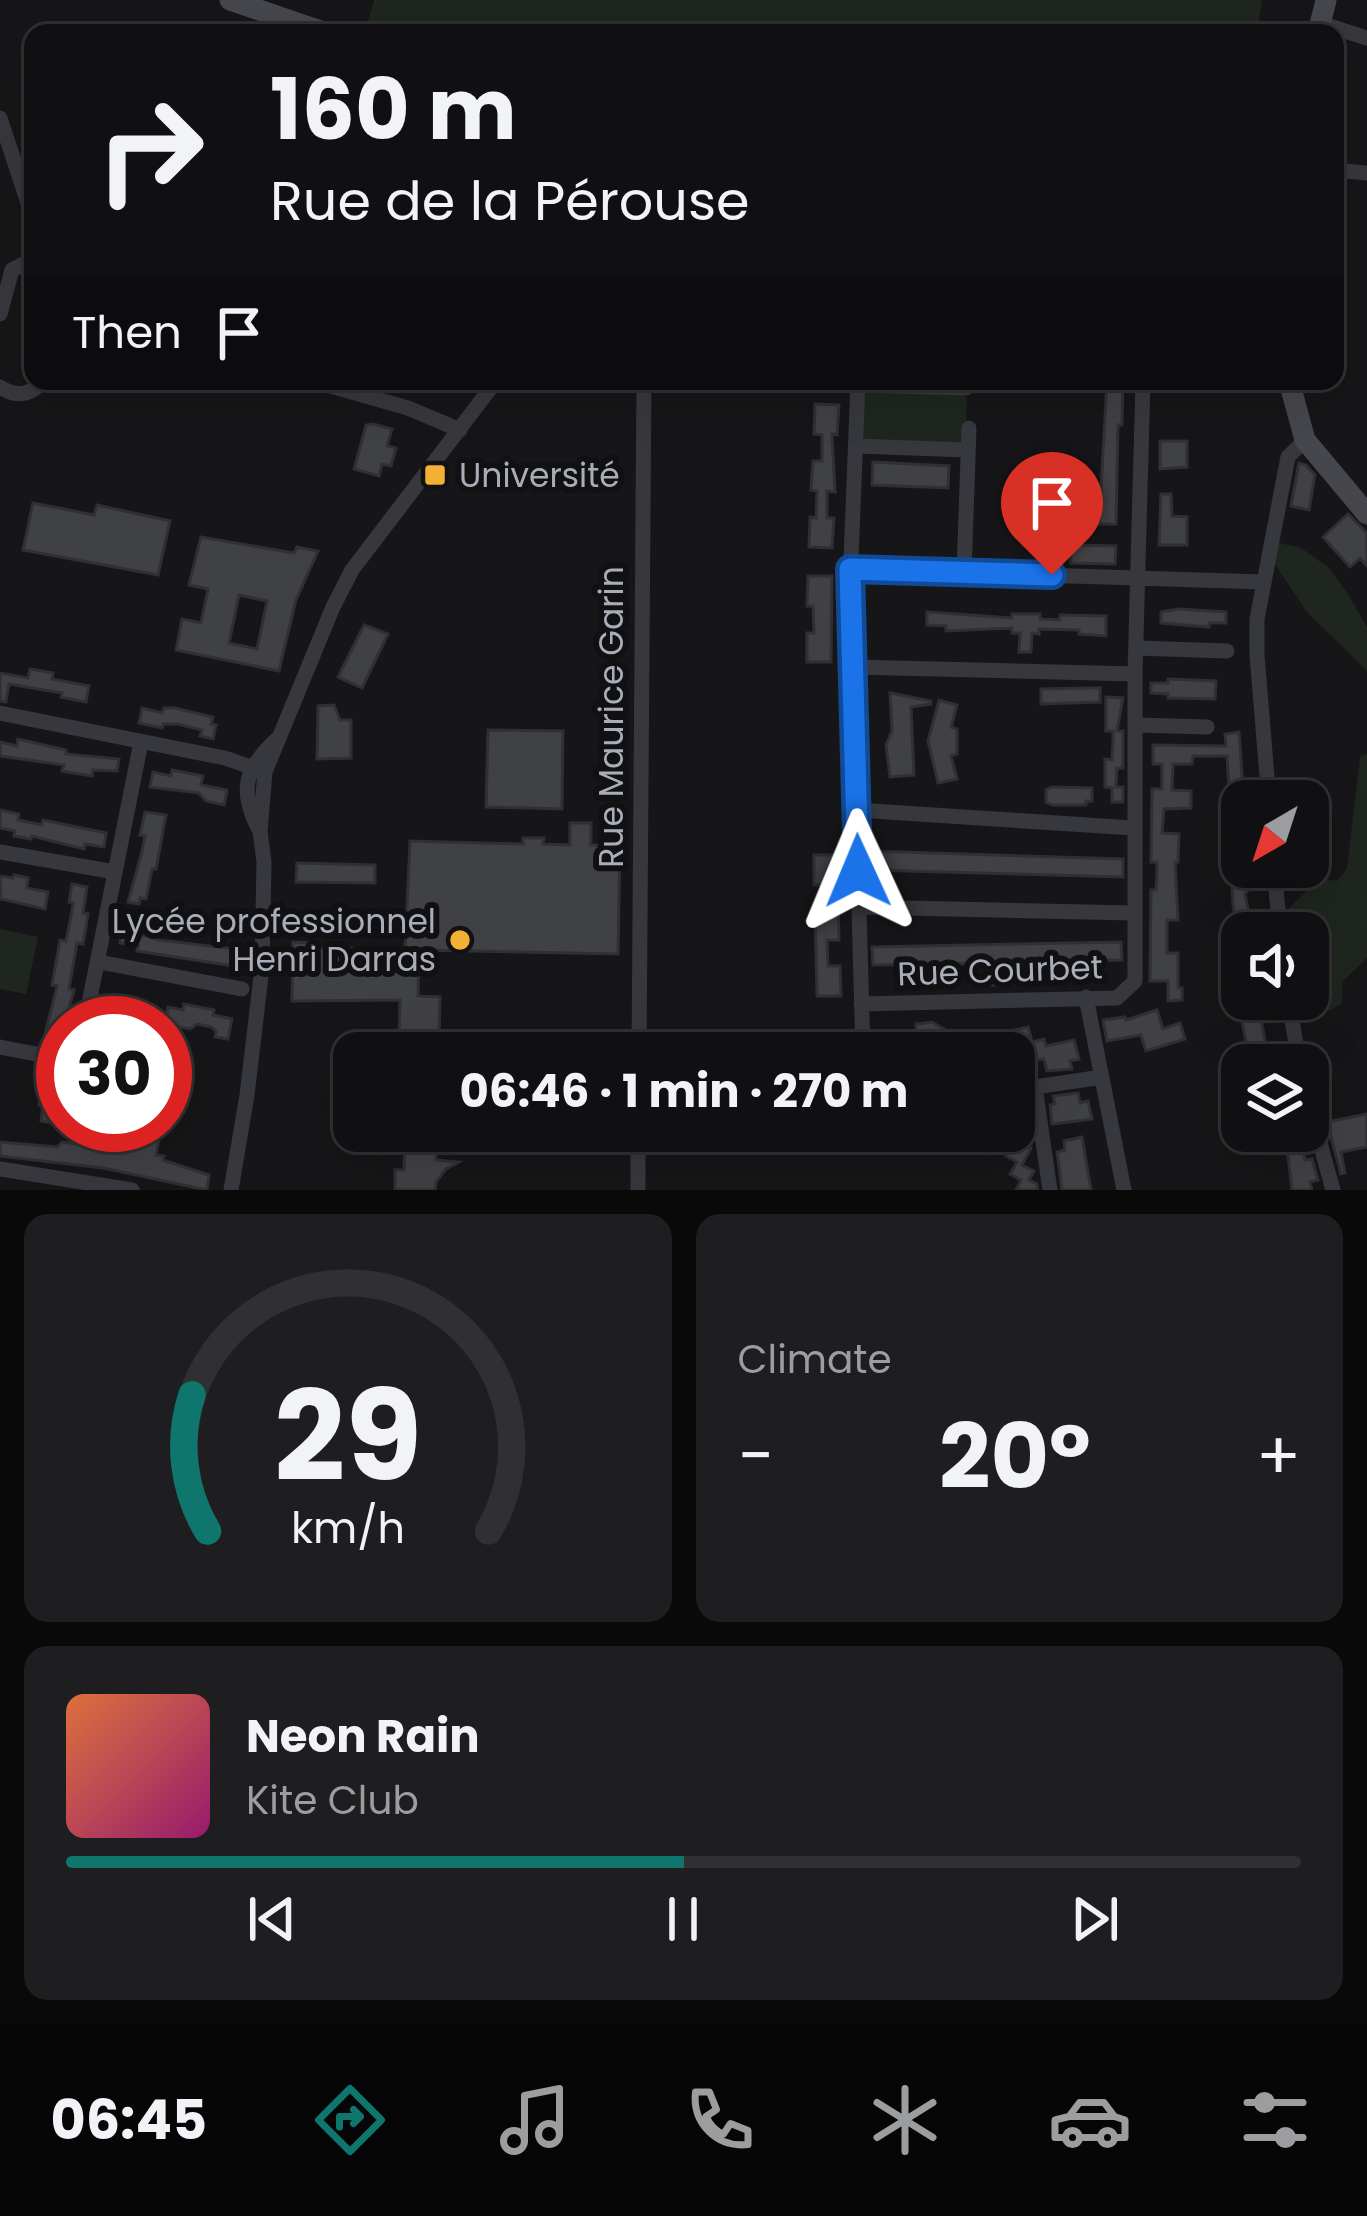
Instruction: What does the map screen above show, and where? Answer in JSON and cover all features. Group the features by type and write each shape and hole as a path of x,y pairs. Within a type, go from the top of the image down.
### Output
{"main road":[{"path":"230,0 300,24"},
{"path":"1291,390 1305,440 1367,514"}],"street":[{"path":"0,118 24,184"},
{"path":"0,314 12,270 24,264"},
{"path":"0,386 18,394 32,390"},
{"path":"346,390 408,407 460,430"},
{"path":"231,1190 262,968 264,862 260,831 248,800 352,570 489,390"},
{"name":"Rue Maurice Garin","path":"639,1032 644,390"},
{"path":"858,390 850,569 862,1032"},
{"path":"859,907 1133,914 1143,390"},
{"path":"964,573 969,428"},
{"path":"1267,780 1256,655 1263,582 1288,457 1305,440"},
{"path":"856,446 968,450"},
{"path":"850,569 1263,582"},
{"path":"1136,648 1227,651"},
{"path":"853,667 1136,674"},
{"path":"0,713 225,758 258,770"},
{"path":"1137,725 1208,727"},
{"path":"92,996 141,742"},
{"path":"857,810 1133,828"},
{"path":"0,852 115,872"},
{"name":"Rue Courbet","path":"861,1004 1117,998 1135,981 1133,914"},
{"path":"99,962 242,989"},
{"path":"1086,997 1124,1190"},
{"path":"0,1047 36,1054"},
{"path":"1050,1190 1035,1087 1102,1077"},
{"path":"638,1152 638,1190"},
{"path":"1322,1152 1333,1190"},
{"path":"0,1169 62,1185 132,1190"}],"shaded area":[{"path":"374,0 1262,0 1258,24 367,24"},
{"path":"867,390 961,393 967,397 966,442 960,447 867,443 862,436"},
{"path":"1277,543 1300,547 1329,568 1347,593 1367,627 1367,671 1307,612 1274,563"},
{"path":"1367,754 1367,958 1342,982 1342,1004 1329,1010 1329,912 1286,911 1310,888 1329,888 1329,880 1337,881 1347,868 1360,757"},
{"path":"0,929 38,937 26,994 0,989"}],"building":[{"path":"1106,390 1123,390 1116,524 1099,524"},
{"path":"815,404 839,405 837,435 832,434 835,492 827,491 827,518 834,518 832,548 809,547 810,517 816,518 813,461 822,461 822,435 814,434"},
{"path":"366,425 392,429 387,446 396,448 391,466 382,464 379,476 354,469"},
{"path":"1160,441 1187,441 1187,467 1160,469"},
{"path":"873,462 949,466 948,488 872,485"},
{"path":"1299,463 1315,475 1309,510 1291,506"},
{"path":"1161,494 1171,494 1172,516 1187,517 1187,545 1159,545"},
{"path":"33,503 94,515 97,505 170,521 158,575 23,550"},
{"path":"1348,514 1367,533 1367,566 1360,558 1350,567 1323,537"},
{"path":"201,537 294,553 297,547 318,551 296,600 279,671 176,650 182,619 201,623 208,589 189,585","holes":["239,595 267,601 257,649 229,643"]},
{"path":"1071,545 1116,546 1115,564 1071,563"},
{"path":"808,576 832,576 831,662 807,662 807,633 814,633 813,606 807,606"},
{"path":"927,612 1012,618 1012,614 1040,614 1040,619 1060,620 1060,615 1106,616 1106,636 1039,629 1039,634 1032,633 1031,652 1019,652 1020,633 1012,633 1012,628 946,631 946,626 927,625"},
{"path":"1161,612 1226,612 1226,623 1209,623 1209,627 1161,623"},
{"path":"364,625 388,634 362,688 338,677"},
{"path":"30,669 89,686 86,702 9,684 6,702 0,701 0,673 28,678"},
{"path":"1168,679 1216,681 1215,699 1151,693 1151,683 1168,683"},
{"path":"1100,688 1100,702 1041,704 1041,689"},
{"path":"890,693 931,701 911,707 914,775 890,777 886,745 892,731"},
{"path":"1106,697 1123,698 1117,731 1123,731 1123,768 1117,768 1116,787 1123,787 1123,802 1112,802 1112,788 1105,787 1105,759 1112,760 1113,744 1113,731 1106,731"},
{"path":"939,700 957,705 951,727 957,729 957,754 951,756 957,779 938,783 928,741"},
{"path":"334,705 340,720 351,720 351,758 317,759 318,706"},
{"path":"142,708 162,713 164,708 175,708 213,717 213,739 200,736 202,730 178,724 163,724 162,728 139,723"},
{"path":"488,730 563,731 562,809 486,807"},
{"path":"1239,732 1242,780 1229,780 1227,756 1193,756 1192,764 1173,764 1172,790 1191,791 1191,808 1164,809 1162,833 1179,834 1175,862 1178,920 1167,920 1167,953 1178,953 1182,1000 1168,1001 1168,981 1150,981 1151,890 1156,890 1157,874 1157,862 1151,862 1152,789 1162,789 1162,764 1153,764 1153,745 1226,746 1225,734"},
{"path":"18,739 66,750 66,754 119,759 117,771 93,770 92,776 62,771 64,765 0,756 0,742 17,746"},
{"path":"172,770 203,776 201,785 227,790 224,805 206,801 199,793 150,787 153,772 171,776"},
{"path":"1092,788 1092,801 1052,805 1046,802 1046,790"},
{"path":"0,810 19,814 18,820 42,825 43,820 106,833 104,847 85,844 84,849 14,836 15,831 0,828"},
{"path":"145,812 166,815 156,869 152,869 146,899 140,898 139,904 128,902 145,836 140,835"},
{"path":"570,823 591,823 591,845 620,846 618,954 419,950 418,996 440,997 439,1032 399,1032 400,1000 292,1001 293,942 312,943 312,948 405,949 410,841 523,844 523,838 544,838 543,844 570,845"},
{"path":"869,851 1123,859 1123,877 870,870"},
{"path":"814,855 837,855 839,940 827,940 828,966 840,966 841,996 817,996 815,912 824,911 822,885 814,885"},
{"path":"297,863 375,865 375,883 296,882"},
{"path":"0,876 28,878 27,888 48,892 45,909 1,899"},
{"path":"72,884 87,887 83,913 88,914 83,944 77,943 69,989 74,990 72,996 54,996 60,940 66,941 72,911"},
{"path":"1232,888 1249,888 1245,894 1249,912 1234,912"},
{"path":"122,929 159,940 243,950 240,967 137,951 138,946 120,943"},
{"path":"1121,942 1122,960 1001,963 1002,985 988,985 987,963 937,964 938,987 925,987 924,964 873,965 872,947"},
{"path":"192,1006 232,1019 228,1039 215,1037 211,1027 192,1028"},
{"path":"1157,1010 1163,1029 1180,1023 1185,1039 1146,1051 1141,1035 1107,1041 1103,1020 1126,1020"},
{"path":"1262,1020 1266,1044 1246,1044 1242,1021"},
{"path":"932,1022 949,1032 916,1032 916,1024"},
{"path":"1044,1039 1046,1046 1074,1040 1079,1059 1070,1061 1072,1069 1047,1071 1044,1059 1035,1060 1035,1041"},
{"path":"1078,1093 1080,1103 1088,1101 1092,1119 1052,1124 1053,1096"},
{"path":"1367,1114 1367,1147 1341,1152 1345,1173 1341,1174 1329,1122"},
{"path":"1082,1137 1091,1190 1062,1190 1057,1152 1065,1150 1064,1141"},
{"path":"0,1142 36,1145 36,1152 157,1152 163,1160 209,1175 207,1190 103,1168 0,1156"},
{"path":"404,1152 436,1152 436,1160 459,1162 446,1169 435,1190 395,1190 395,1170 404,1170"},
{"path":"1029,1152 1022,1165 1034,1171 1029,1180 1038,1190 1016,1190 1021,1180 1010,1174 1017,1162 1006,1156"},
{"path":"1287,1152 1303,1152 1305,1160 1312,1159 1318,1180 1310,1182 1312,1190 1292,1190"}],"place":[{"name":"Université","path":"435,475"},
{"name":"Lycée professionnel Henri Darras","path":"460,940"}],"route":[{"path":"858,871 850,569 1052,575"}]}
